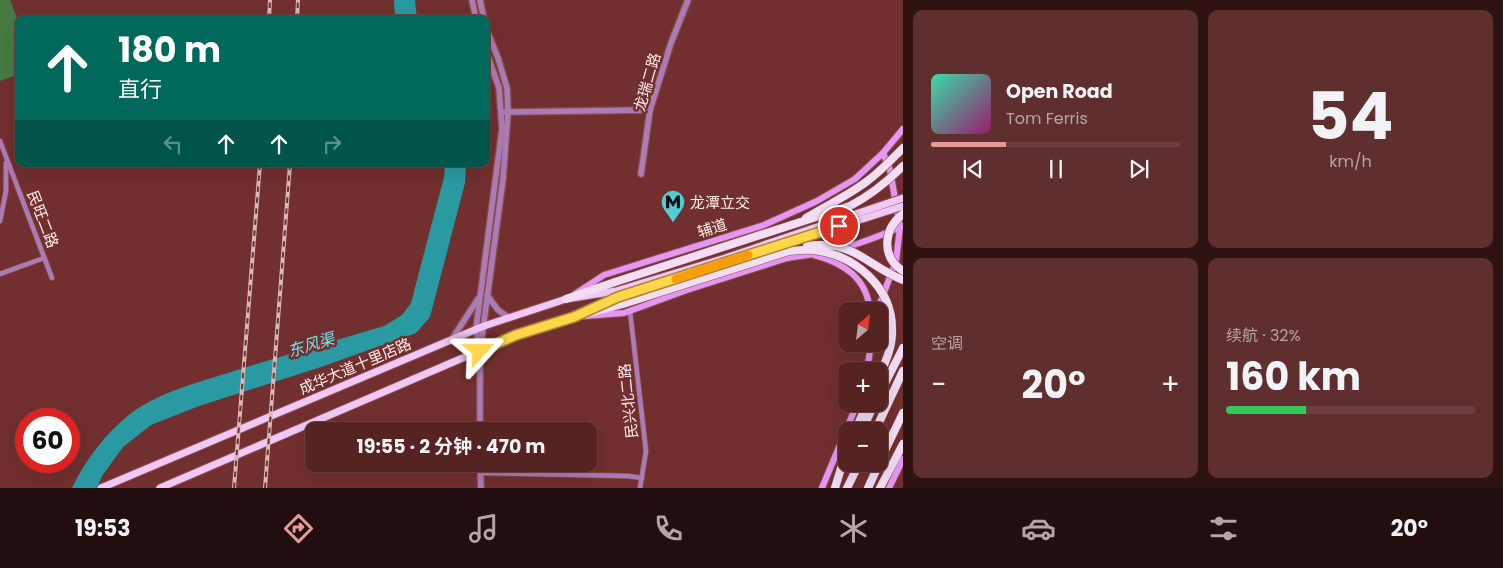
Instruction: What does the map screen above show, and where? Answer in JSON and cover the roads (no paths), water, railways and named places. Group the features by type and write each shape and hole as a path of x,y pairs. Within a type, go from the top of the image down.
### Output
{"highway":[{"path":"793,225 853,192 883,169 903,148"},
{"path":"566,299 830,213 862,199 886,183 903,166"},
{"path":"903,214 890,229 887,237 887,246 893,262 903,271"},
{"path":"574,317 623,304 808,246 826,244 855,251 887,273 903,280"},
{"path":"789,251 810,249 828,252 856,265 870,276 882,291 892,320 892,334 885,362"},
{"path":"888,377 903,348"},
{"path":"879,422 903,371"},
{"path":"888,445 903,413"},
{"path":"880,488 900,462 903,444"},
{"path":"836,488 840,472"},
{"path":"836,488 844,472"},
{"path":"847,488 855,472"},
{"path":"868,488 875,472"}],"main road":[{"name":"辅道","path":"566,299 604,275 764,225 794,213 836,191 854,178 883,153 903,129"},
{"path":"880,302 896,261 902,227 890,170 883,153"},
{"path":"890,170 903,177"},
{"path":"160,488 516,335 574,317 617,294 903,198"},
{"path":"617,294 903,206"},
{"path":"574,317 624,314 776,261 794,256 813,255 849,247 902,227"},
{"path":"813,255 844,266 859,281 868,302"},
{"name":"成华大道十里店路","path":"101,488 476,329 566,299 617,294"},
{"path":"822,488 854,412"},
{"path":"888,488 900,473 900,462"}],"street":[{"path":"472,0 475,15"},
{"path":"480,0 483,15"},
{"name":"龙瑞二路","path":"641,174 650,110 671,44 688,0"},
{"path":"480,422 480,351 484,326 484,295 507,88 490,38"},
{"path":"490,62 505,112"},
{"path":"505,112 650,110"},
{"name":"民旺二路","path":"0,141 52,278"},
{"path":"0,221 6,191 6,158"},
{"path":"0,274 44,258"},
{"path":"484,295 498,310 508,317"},
{"path":"480,351 476,329 484,295"},
{"path":"452,340 484,295"},
{"name":"民兴北二路","path":"630,311 646,451 640,488"},
{"path":"481,488 480,472 642,478"}],"water":[{"path":"394,0 415,0 417,15 395,15"},
{"path":"445,167 466,167 465,183 430,317 416,333 321,367 199,406 151,425 123,447 102,476 97,488 72,488 83,467 104,439 141,406 192,384 384,326 402,315 411,303 444,177"}],"railway":[{"path":"269,15 270,0"},
{"path":"297,15 298,0"},
{"path":"234,488 260,167"},
{"path":"265,488 290,167"}],"place":[{"name":"龙潭立交","path":"673,223"}],"water label":[{"name":"东风渠","path":"311,345"}]}
